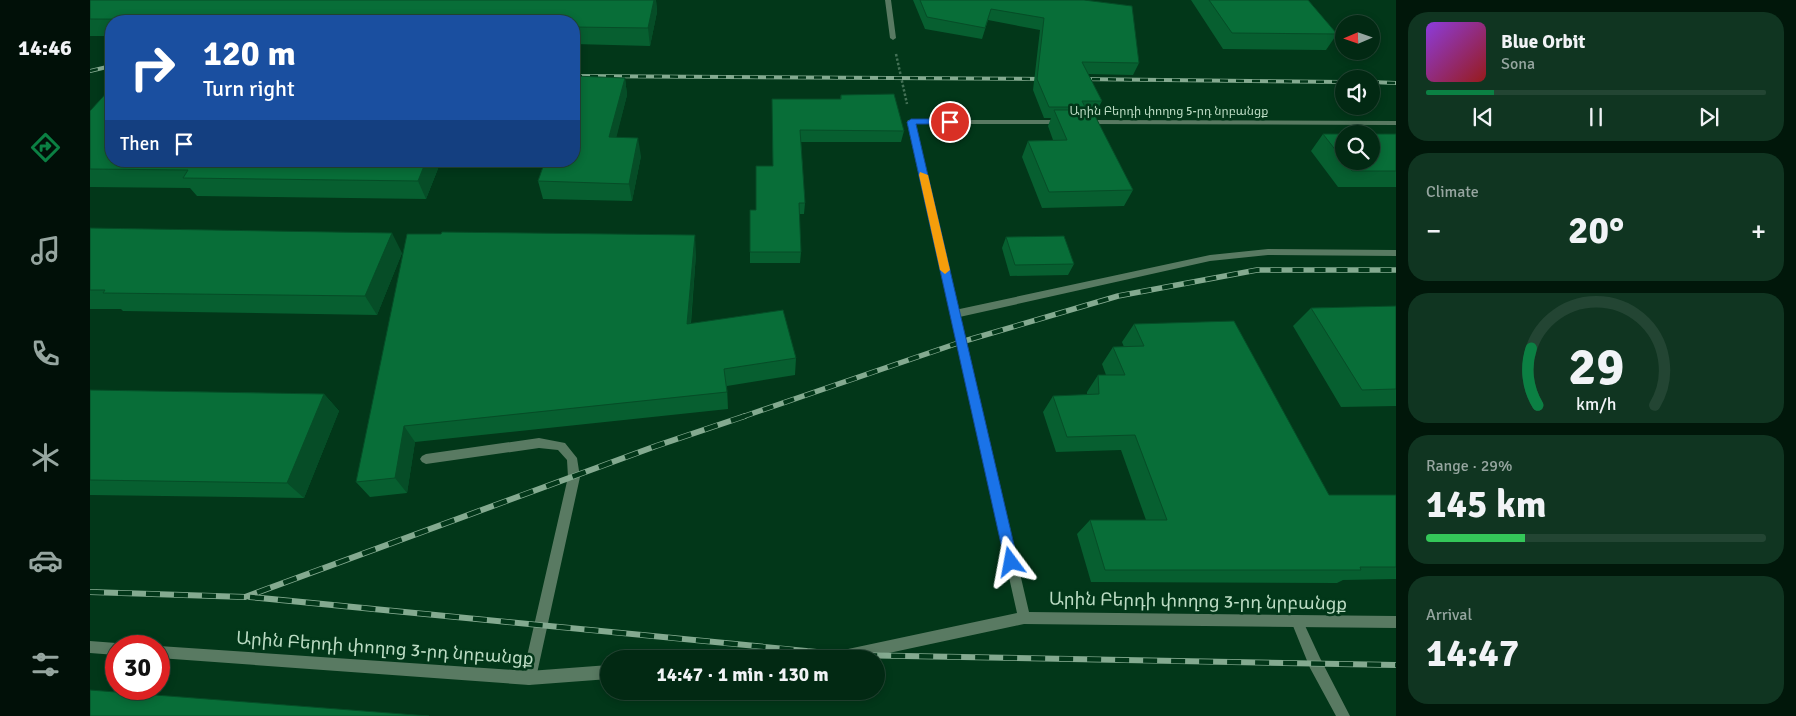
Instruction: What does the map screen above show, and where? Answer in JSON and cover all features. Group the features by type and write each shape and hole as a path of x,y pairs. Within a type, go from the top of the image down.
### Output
{"street":[{"path":"888,0 893,38"},
{"path":"911,122 1024,618"},
{"name":"Արին Բերդի փողոց 5-րդ նրբանցք","path":"911,122 1070,122"},
{"name":"Արին Բերդի փողոց 5-րդ նրբանցք","path":"1079,122 1396,123"},
{"path":"955,314 1210,258 1268,252 1396,254"},
{"path":"426,459 539,443 561,446 572,458 574,477 529,678"},
{"name":"Արին Բերդի փողոց 3-րդ նրբանցք","path":"872,650 1024,618 1396,622"},
{"path":"1297,621 1314,664 1343,716"},
{"path":"90,647 105,648"},
{"name":"Արին Բերդի փողոց 3-րդ նրբանցք","path":"170,653 529,678 600,673"}],"path":[{"path":"893,38 911,122"}],"building":[{"path":"90,0 654,0 648,28 580,27 580,15 105,15 105,19 90,19"},
{"path":"920,0 1084,0 1132,6 1139,63 1082,62 1102,101 1082,101 1085,107 1049,107 1037,79 1044,18 991,9 985,28 927,17"},
{"path":"1209,0 1308,0 1335,32 1335,34 1232,33"},
{"path":"580,76 625,78 609,137 638,138 629,184 538,181 543,167 580,167"},
{"path":"894,94 904,131 800,130 805,203 799,203 801,252 750,252 750,210 756,210 756,166 773,166 772,99 841,99 841,95"},
{"path":"105,95 105,167 424,167 418,181 183,178 188,170 90,169 90,111"},
{"path":"1054,110 1092,110 1133,190 1049,192 1028,141 1067,140"},
{"path":"1323,134 1335,134 1335,149"},
{"path":"1380,134 1396,134 1396,171 1352,171 1380,170"},
{"path":"90,228 392,233 365,296 103,293 105,290 90,290"},
{"path":"442,232 695,235 687,324 783,310 796,358 724,369 727,392 404,426 395,478 356,482 407,234 441,234"},
{"path":"1064,236 1074,264 1015,265 1006,237"},
{"path":"1396,306 1396,389 1362,390 1311,308"},
{"path":"1234,321 1329,495 1396,495 1396,567 1360,567 1361,570 1105,570 1090,520 1167,520 1135,435 1067,437 1053,396 1099,394 1098,375 1125,375 1113,347 1144,346 1134,324"},
{"path":"90,390 324,394 287,483 90,480"},
{"path":"90,690 105,691 105,700 170,700 170,696 429,716 90,716"}],"railway":[{"path":"90,71 105,67"},
{"path":"580,76 1049,79"},
{"path":"1076,79 1335,82"},
{"path":"1380,82 1396,83"},
{"path":"742,417 961,342 1118,296 1257,270 1396,270"},
{"path":"90,592 245,597 656,446 745,416"},
{"path":"250,597 848,655 1396,665"}],"slow traffic":[{"path":"923,175 945,270"}],"route":[{"path":"950,122 911,122 1011,562"}]}
